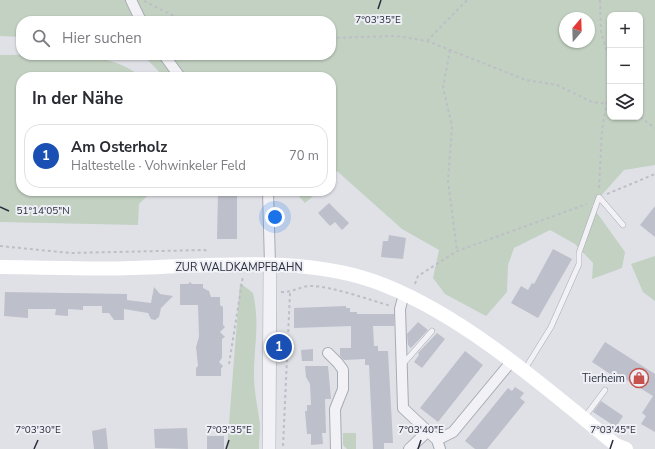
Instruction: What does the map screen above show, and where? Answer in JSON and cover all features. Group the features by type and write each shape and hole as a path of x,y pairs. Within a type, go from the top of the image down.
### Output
{"main road":[{"name":"ZUR WALDKAMPFBAHN","path":"0,267 128,268 270,265 332,270 364,278 407,295 457,324 511,362 584,419 618,448"}],"street":[{"path":"131,0 139,16"},
{"path":"168,60 176,72"},
{"path":"268,196 270,265 269,449"},
{"path":"407,295 400,308 403,408 428,431 439,444 453,432 511,362"},
{"path":"328,353 343,370 343,389 335,409 336,449"},
{"path":"409,449 428,431"}],"lane":[{"path":"523,372 551,327 580,264 579,254 599,197 623,224"},
{"path":"402,366 432,331"},
{"path":"584,419 605,390"}],"path":[{"path":"141,0 174,16"},
{"path":"427,41 467,0"},
{"path":"600,0 600,31 607,54"},
{"path":"336,38 396,36 427,41 526,80 557,86 592,102 606,103"},
{"path":"450,50 442,87 452,126 448,181 457,251"},
{"path":"599,197 602,130 610,84"},
{"path":"643,119 655,128"},
{"path":"407,295 418,276 457,251 488,239 516,231 587,204 599,197 655,174"},
{"path":"0,246 70,253 205,250 218,265"},
{"path":"229,364 244,265"},
{"path":"269,292 290,293 300,287 313,286 400,308"},
{"path":"283,449 290,293"}],"green space":[{"path":"0,0 655,0 655,165 624,170 592,206 625,252 622,268 592,279 593,263 575,244 550,230 514,248 508,265 507,292 486,316 445,294 433,278 439,250 402,229 337,171 336,172 336,72 159,72 148,60 336,60 336,16 16,16 16,37 0,36"},
{"path":"0,55 16,55 16,60 106,60 133,72 16,72 16,196 147,196 139,204 138,225 0,222"},
{"path":"299,196 313,196 305,203"},
{"path":"655,256 655,301 643,292 631,264"},
{"path":"240,283 253,293 255,304 256,325 254,375 255,394 260,424 259,449 227,449"},
{"path":"343,433 356,433 356,449 347,449 343,445"}],"building":[{"path":"218,196 237,196 237,239 217,239"},
{"path":"329,203 349,223 342,230 335,222 330,226 318,213"},
{"path":"655,206 655,237 640,225"},
{"path":"389,235 406,238 403,259 381,257 383,241 388,241"},
{"path":"553,249 572,259 538,318 511,303 521,286 528,290 532,283 534,284"},
{"path":"190,282 192,284 203,284 203,288 209,291 211,297 220,297 220,305 223,307 223,325 225,327 220,332 225,337 222,339 222,358 219,362 223,366 221,369 221,376 196,376 196,368 198,366 196,347 199,337 198,305 180,305 180,284 188,284"},
{"path":"154,287 160,294 173,296 161,308 159,317 155,320 151,319 148,313 124,309 124,320 114,320 109,313 102,313 102,306 83,306 83,310 68,309 68,316 55,315 56,309 28,309 28,318 4,316 5,292 127,294 127,300 151,303"},
{"path":"346,306 346,308 350,308 350,312 357,312 357,314 394,314 394,326 373,326 374,346 378,346 378,351 388,351 393,443 384,443 384,449 373,449 369,365 365,365 365,359 344,360 340,356 340,348 351,348 351,326 294,328 294,308"},
{"path":"418,322 428,330 411,348 408,345 407,334"},
{"path":"437,333 445,339 422,368 414,362 419,355 418,353"},
{"path":"605,342 655,374 655,432 641,424 646,416 642,413 653,396 620,376 618,379 592,362"},
{"path":"313,349 313,361 302,361 301,350"},
{"path":"465,351 483,365 438,422 420,408"},
{"path":"305,366 328,366 331,399 325,399 326,433 322,433 323,444 311,445 311,434 307,434 305,411 307,411 307,405 311,405 310,384 306,377"},
{"path":"515,387 524,393 520,398 525,402 487,449 475,449 465,441 508,388 512,391"},
{"path":"601,401 623,416 616,427 593,412"},
{"path":"106,428 108,449 94,449 92,431"},
{"path":"187,428 188,449 155,448 154,429"},
{"path":"207,436 224,436 224,449 207,449"}],"place":[{"name":"Am Osterholz","path":"279,347"},
{"name":"Tierheim","path":"639,378"}]}
